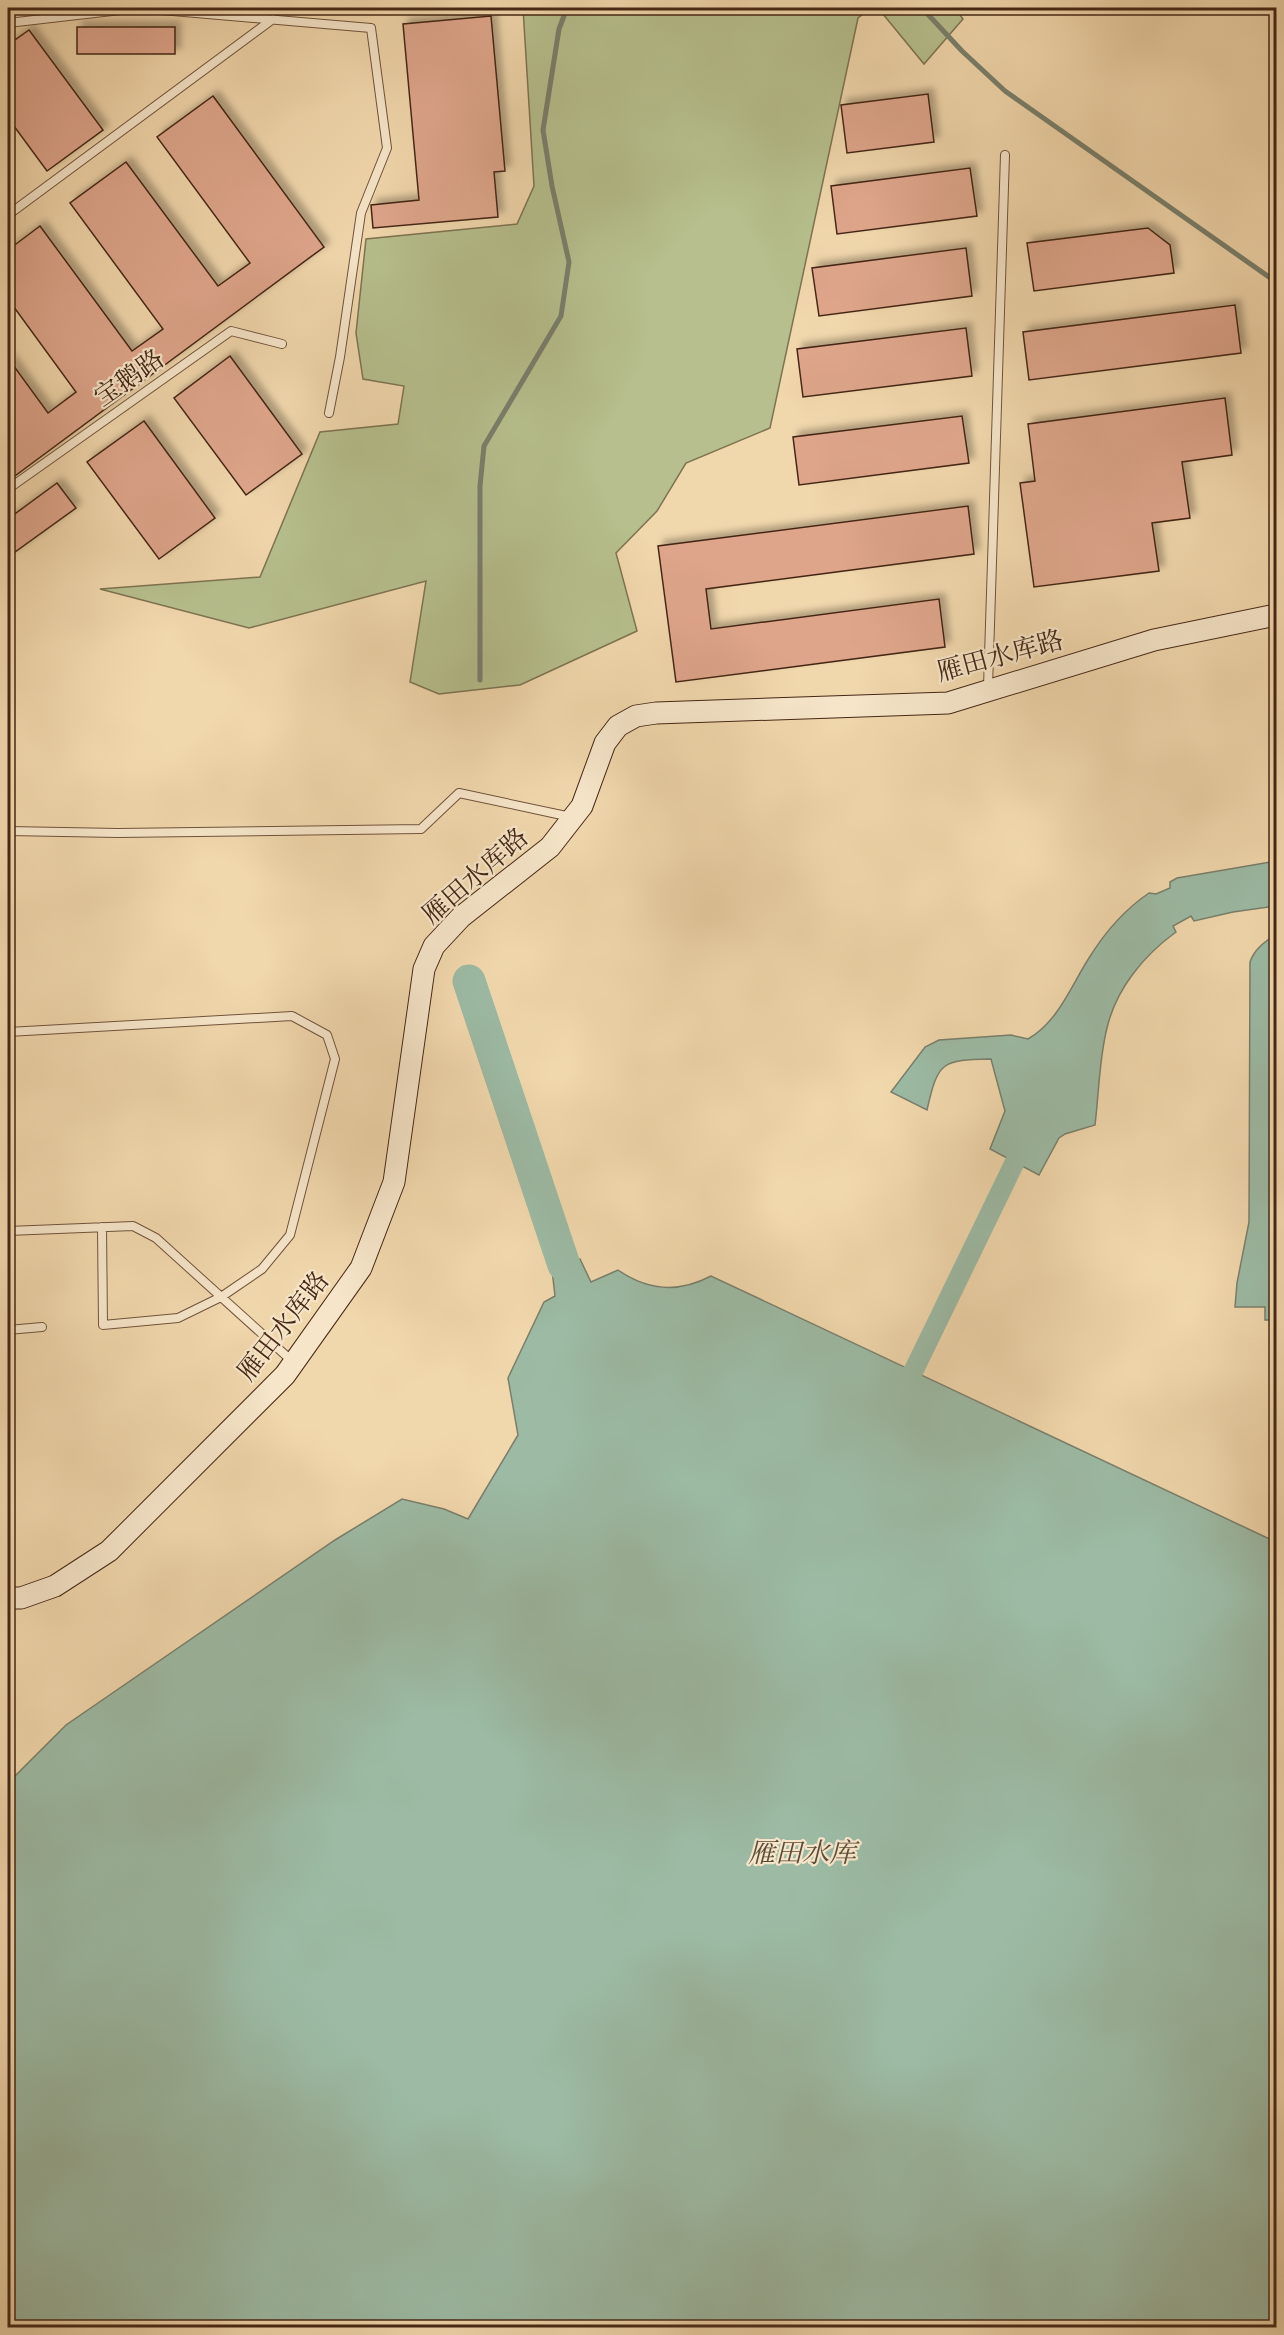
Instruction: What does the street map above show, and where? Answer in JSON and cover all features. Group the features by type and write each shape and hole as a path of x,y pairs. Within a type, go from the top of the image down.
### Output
{"main road":[{"name":"雁田水库路","path":"14,1598 55,1586 109,1551 285,1375 361,1268 394,1182 424,969 434,946 461,916 550,847 582,806 605,743 618,726 636,716 656,713 948,703 1154,640 1276,615"}],"lane":[{"path":"8,23 138,8 371,28 387,148 361,213 340,357 328,413"},
{"path":"8,215 273,20"},
{"path":"988,691 1005,155"},
{"name":"宝鹅路","path":"8,489 231,331 282,344"},
{"path":"8,831 118,833 421,829 459,793 573,817"},
{"path":"8,1032 292,1016 327,1035 335,1059 290,1235 262,1269 221,1297 178,1318 104,1325 102,1227"},
{"path":"8,1231 133,1226 156,1238 294,1363"},
{"path":"8,1330 42,1327"}],"shaded area":[{"path":"313,8 418,8 361,13"},
{"path":"523,8 871,8 858,18 770,428 686,463 657,511 616,553 637,631 520,685 439,694 410,682 426,581 249,628 100,589 260,577 320,432 398,424 404,386 363,379 356,333 366,239 517,224 534,186"},
{"path":"878,8 955,8 963,19 924,64"}],"water":[{"path":"1276,861 1276,906 1233,912 1194,921 1191,916 1173,926 1176,932 1142,962 1124,987 1111,1014 1104,1040 1095,1125 1059,1138 1039,1175 990,1149 1005,1111 991,1059 962,1060 945,1066 935,1082 927,1110 891,1092 925,1047 939,1040 1011,1035 1028,1039 1038,1032 1063,1003 1108,930 1123,914 1149,893 1156,894 1170,888 1170,882 1177,878"},
{"path":"1276,934 1276,1320 1265,1320 1265,1307 1235,1307 1237,1283 1249,1222 1250,962 1258,949"},
{"name":"雁田水库","path":"580,1259 591,1282 618,1270 641,1282 664,1287 687,1285 711,1276 1276,1542 1276,2327 8,2327 8,1783 66,1725 335,1540 402,1499 444,1509 468,1519 518,1435 508,1378 544,1302 555,1296 552,1270"}],"building":[{"path":"491,16 505,171 494,172 498,217 373,228 371,205 419,200 403,24"},
{"path":"77,27 175,27 175,54 77,54"},
{"path":"29,30 103,130 47,171 8,118 8,45"},
{"path":"928,94 934,142 847,153 841,105"},
{"path":"213,96 324,247 8,481 8,358 48,413 76,392 8,299 8,250 40,226 132,351 163,329 70,203 126,162 218,286 250,263 157,137"},
{"path":"970,168 977,216 837,234 831,186"},
{"path":"1148,228 1170,245 1174,273 1034,291 1027,243"},
{"path":"966,248 972,296 819,316 812,268"},
{"path":"1235,305 1241,353 1029,380 1023,332"},
{"path":"966,328 972,376 803,397 797,349"},
{"path":"230,356 302,454 246,495 174,398"},
{"path":"1225,398 1232,455 1182,462 1190,518 1152,523 1159,571 1034,587 1020,483 1035,481 1028,424"},
{"path":"962,416 969,463 799,485 793,437"},
{"path":"144,421 215,518 159,559 87,462"},
{"path":"57,483 76,508 8,557 8,519"},
{"path":"968,506 974,554 706,589 711,629 939,599 945,647 676,682 658,546"}],"waterway":[{"path":"480,680 480,486 484,446 561,316 569,262 552,186 543,130 559,29 567,8"},
{"path":"922,8 962,51 1005,91 1276,282"},
{"path":"469,981 564,1265"},
{"path":"894,1387 913,1372 1026,1139"}]}
